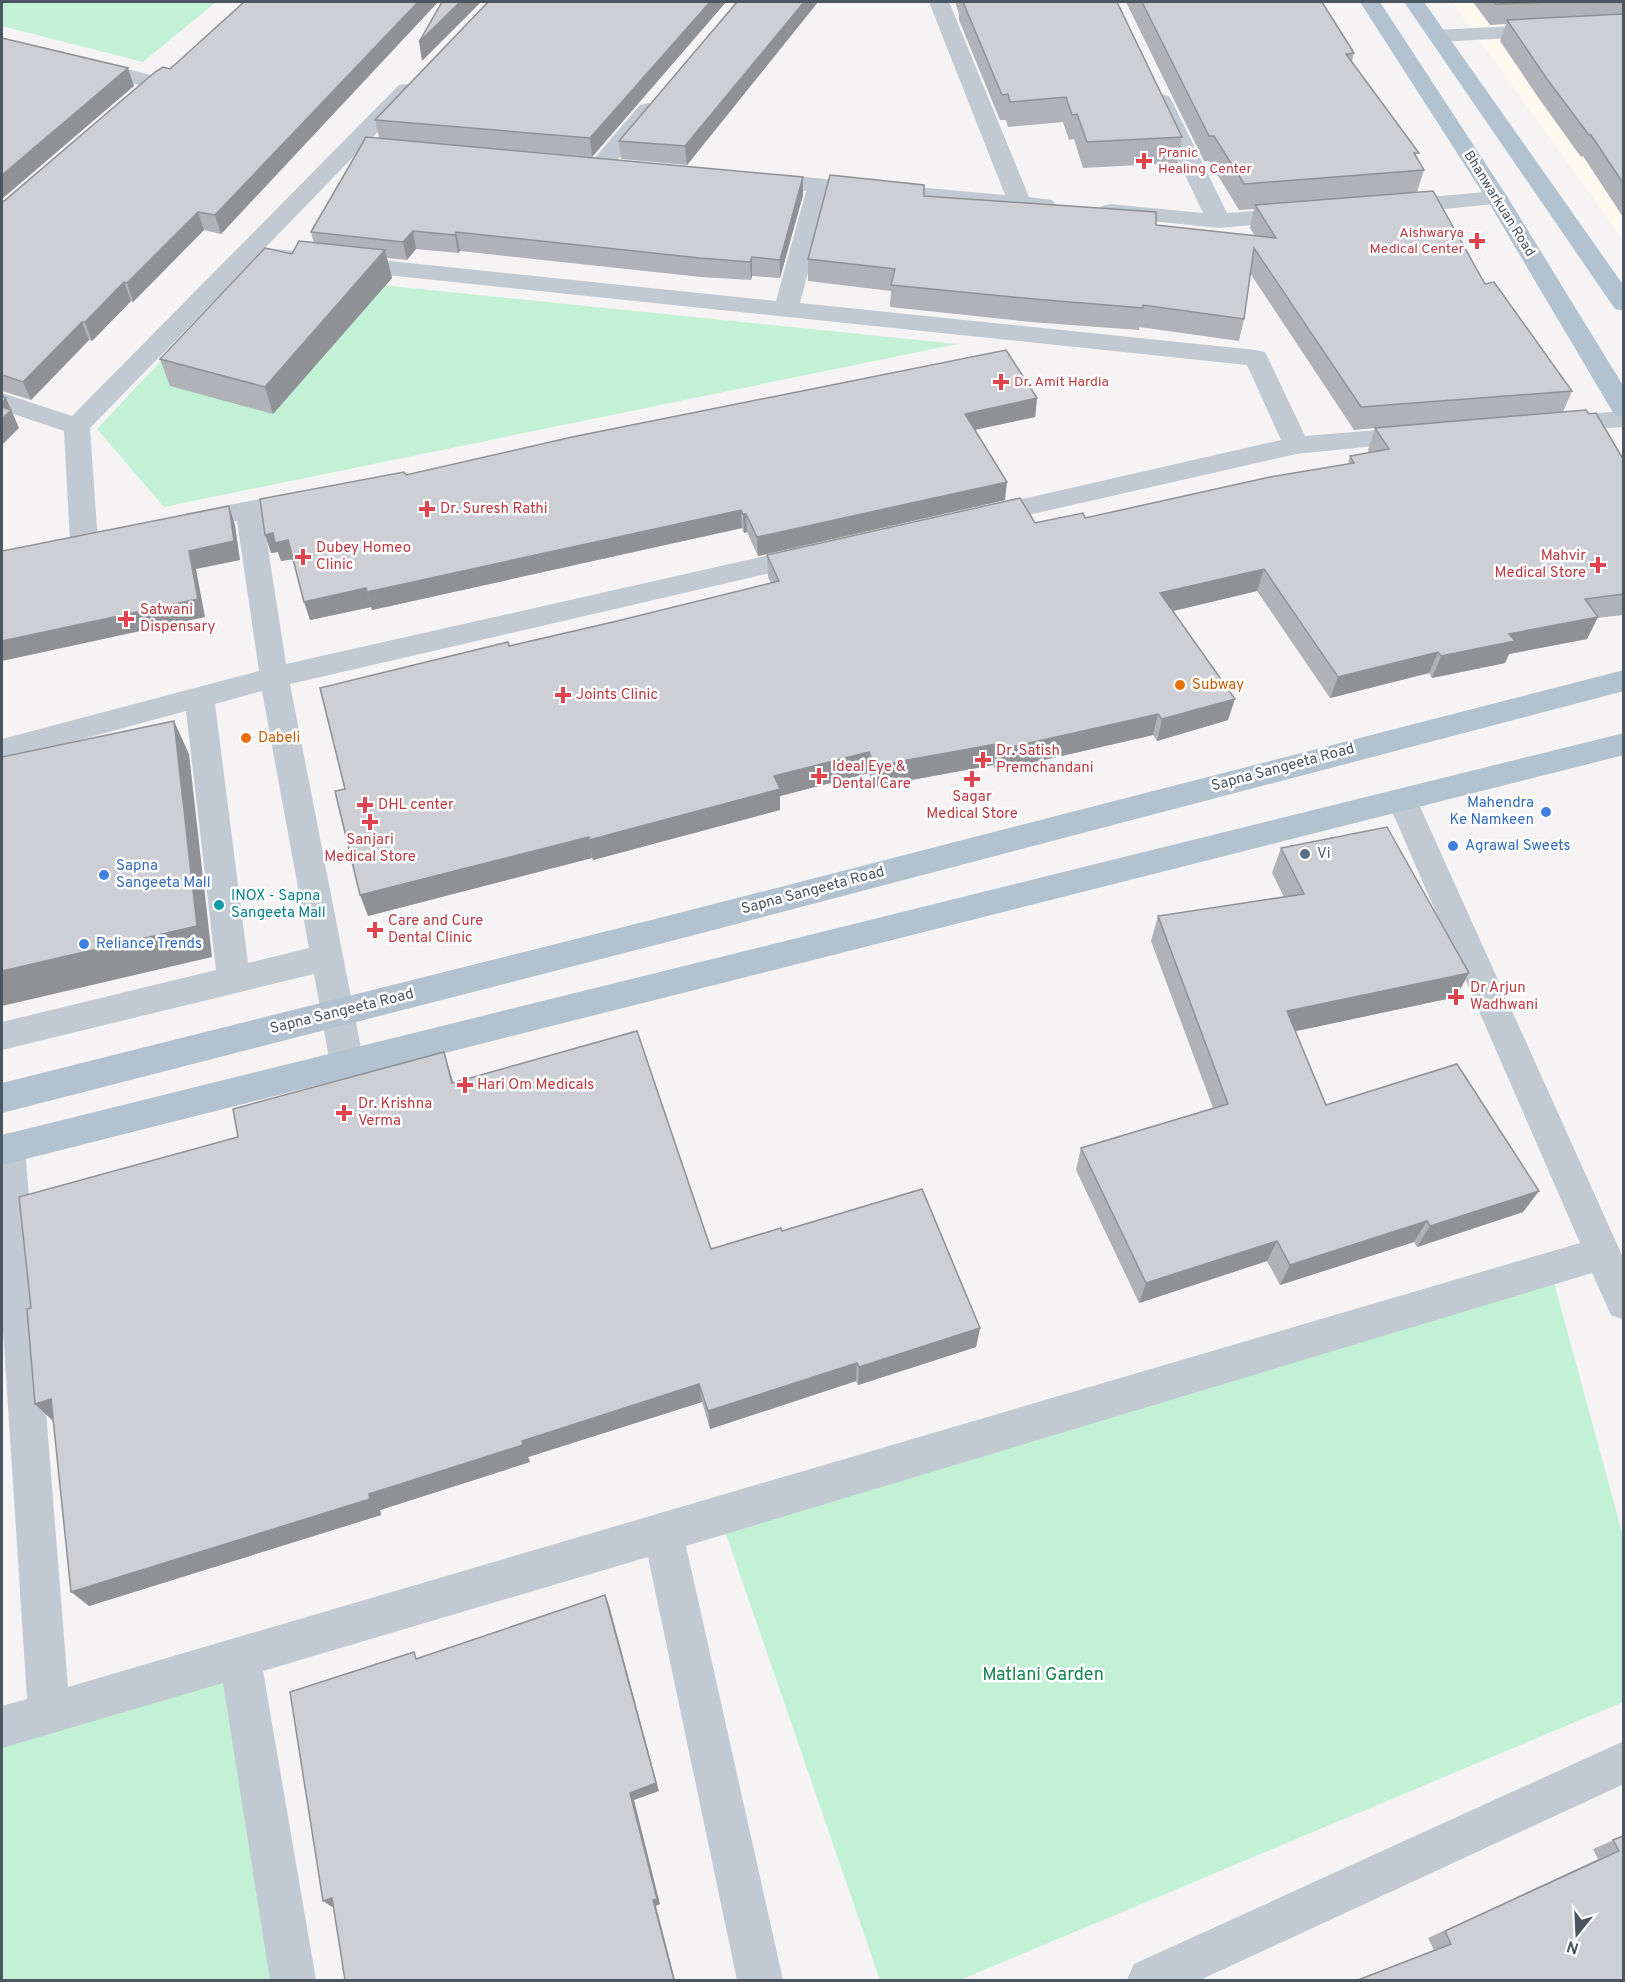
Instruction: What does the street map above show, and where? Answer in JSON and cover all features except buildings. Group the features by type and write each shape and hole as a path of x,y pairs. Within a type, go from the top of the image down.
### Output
{"main road":[{"name":"Bhanwarkuan Road","path":"1370,2 1497,198 1623,409"},
{"path":"1414,2 1623,304"},
{"name":"Sapna Sangeeta Road","path":"2,1098 1623,680"},
{"path":"4,1149 1623,744"}],"street":[{"path":"939,2 1020,203"},
{"path":"1438,36 1623,26"},
{"path":"2,44 155,83"},
{"path":"137,98 172,68"},
{"path":"83,544 77,426 420,78"},
{"path":"1155,87 1219,221"},
{"path":"599,167 659,97"},
{"path":"352,146 423,152"},
{"path":"576,165 623,169"},
{"path":"738,179 1067,207"},
{"path":"786,309 819,186"},
{"path":"1370,209 1497,198"},
{"path":"1091,210 1219,221 1323,213"},
{"path":"247,253 1256,358 1296,445"},
{"path":"1012,356 1089,340"},
{"path":"2,401 77,426"},
{"path":"1530,426 1623,419"},
{"path":"959,521 1296,445 1436,434"},
{"path":"161,528 331,494"},
{"path":"249,510 274,677 347,1064"},
{"path":"2,750 274,677 831,550"},
{"path":"199,696 234,980"},
{"path":"1402,800 1603,1253 1623,1303"},
{"path":"2,1036 327,957"},
{"path":"4,1149 49,1714"},
{"path":"2,1727 1603,1253"},
{"path":"663,1533 760,1980"},
{"path":"240,1657 293,1980"},
{"path":"1150,1980 1623,1762"}],"shaded area":[{"path":"1452,2 1623,2 1623,240"}],"green space":[{"path":"2,2 216,2 143,62 2,26"},
{"path":"245,271 957,344 164,507 97,429"},
{"name":"Matlani Garden","path":"1553,1279 1623,1536 1623,1702 960,1980 880,1980 716,1505"},
{"path":"240,1657 293,1980 2,1980 2,1727"}],"place":[{"name":"Pranic Healing Center","path":"1144,161"},
{"name":"Aishwarya Medical Center","path":"1477,241"},
{"name":"Dr. Amit Hardia","path":"1001,382"},
{"name":"Dr. Suresh Rathi","path":"427,509"},
{"name":"Dubey Homeo Clinic","path":"303,557"},
{"name":"Mahvir Medical Store","path":"1598,565"},
{"name":"Satwani Dispensary","path":"126,619"},
{"name":"Subway","path":"1180,685"},
{"name":"Joints Clinic","path":"563,695"},
{"name":"Dabeli","path":"246,738"},
{"name":"Dr. Satish Premchandani","path":"983,760"},
{"name":"Ideal Eye & Dental Care","path":"819,776"},
{"name":"Sagar Medical Store","path":"972,779"},
{"name":"DHL center","path":"365,805"},
{"name":"Mahendra Ke Namkeen","path":"1546,812"},
{"name":"Sanjari Medical Store","path":"370,822"},
{"name":"Agrawal Sweets","path":"1453,846"},
{"name":"Vi","path":"1305,854"},
{"name":"Sapna Sangeeta Mall","path":"104,875"},
{"name":"INOX - Sapna Sangeeta Mall","path":"219,905"},
{"name":"Care and Cure Dental Clinic","path":"375,930"},
{"name":"Reliance Trends","path":"84,944"},
{"name":"Dr Arjun Wadhwani","path":"1456,997"},
{"name":"Hari Om Medicals","path":"465,1085"},
{"name":"Dr. Krishna Verma","path":"344,1113"}]}
